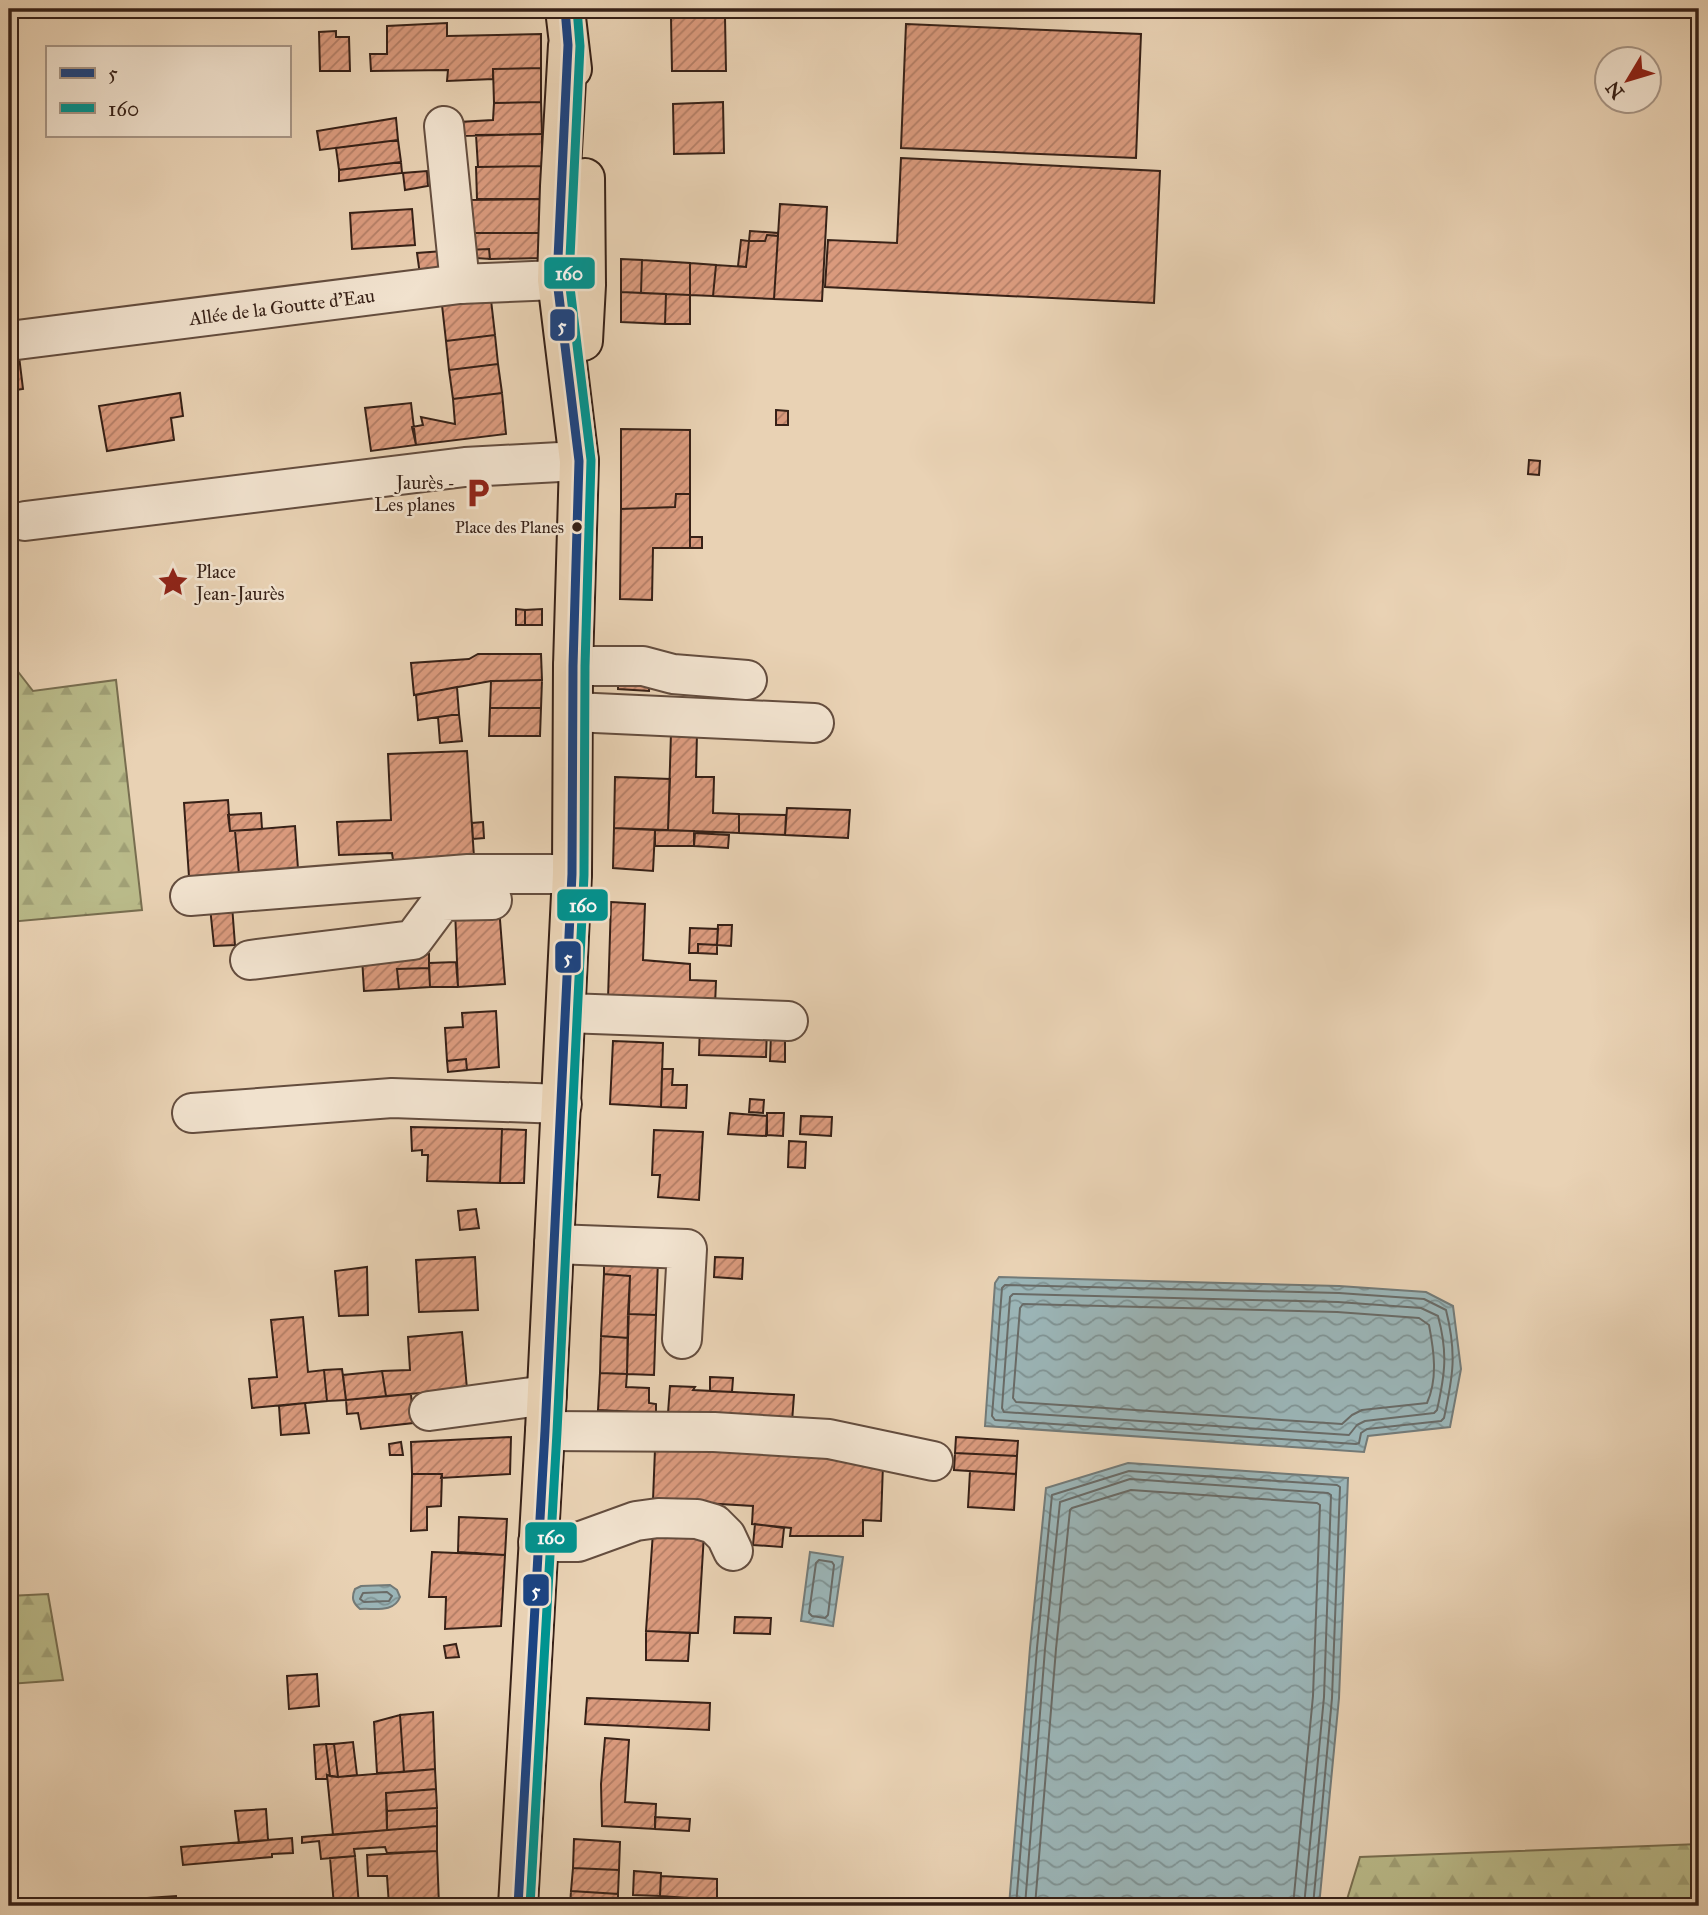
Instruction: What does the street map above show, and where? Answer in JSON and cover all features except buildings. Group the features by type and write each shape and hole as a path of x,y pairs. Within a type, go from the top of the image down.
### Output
{"main road":[{"path":"567,27 557,280 578,448"},
{"path":"518,1906 546,1413 571,886 578,448 586,285 584,152 567,27"}],"street":[{"path":"444,126 460,284"},
{"name":"Allée de la Goutte d'Eau","path":"9,341 460,284 557,280"},
{"path":"25,521 465,467 578,448"},
{"path":"573,666 643,666 673,674 747,680"},
{"path":"573,712 814,723"},
{"path":"190,895 468,874 571,886"},
{"path":"250,960 413,940 442,901 571,886"},
{"path":"566,1013 788,1021"},
{"path":"192,1113 392,1098 562,1104"},
{"path":"554,1244 687,1250 682,1339"},
{"path":"429,1411 546,1413 713,1432 829,1440 933,1461"},
{"path":"538,1542 578,1542 636,1521 657,1518 697,1519 714,1524 726,1536 733,1551"}],"green space":[{"path":"9,660 33,691 116,680 142,910 9,922"},
{"path":"48,1594 63,1680 9,1684 9,1596"},
{"path":"1699,1844 1699,1906 1345,1906 1360,1857"}],"water":[{"path":"999,1277 1339,1286 1426,1292 1453,1306 1461,1369 1450,1427 1368,1436 1364,1452 985,1426 995,1283"},
{"path":"1128,1463 1348,1478 1339,1698 1319,1906 1009,1906 1046,1488"},
{"path":"810,1552 843,1557 833,1626 801,1621"},
{"path":"390,1585 397,1590 400,1597 389,1608 360,1609 354,1602 355,1589 361,1586"}],"transit line":[{"name":"5","path":"518,1906 545,1431 572,874 573,666 579,461 557,280 568,45 565,9"},
{"name":"160","path":"530,1906 557,1432 584,875 585,666 591,460 569,279 580,46 577,9"}],"place":[{"name":"Jaurès - Les planes","path":"478,493"},
{"name":"Place des Planes","path":"577,527"},
{"name":"Place Jean-Jaurès","path":"173,582"}]}
